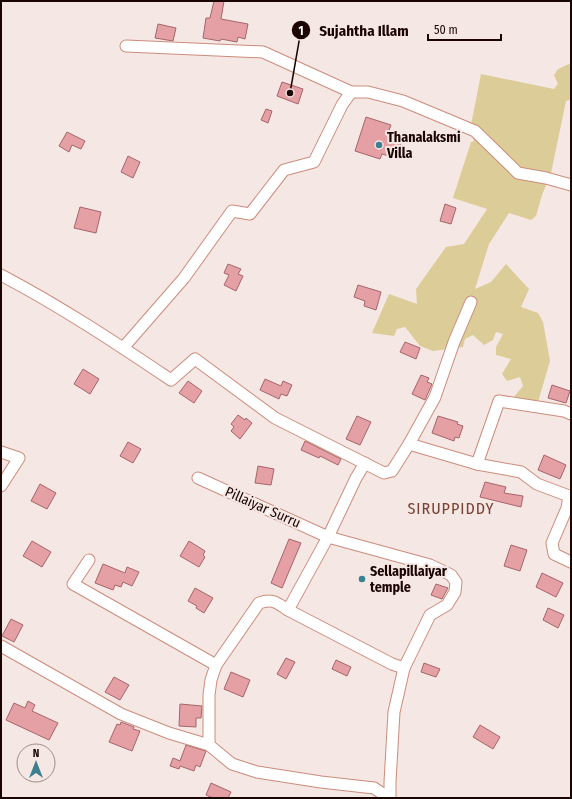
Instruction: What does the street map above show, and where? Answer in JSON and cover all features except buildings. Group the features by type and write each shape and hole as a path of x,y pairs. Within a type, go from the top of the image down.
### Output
{"street":[{"path":"126,46 262,52 351,92 368,92 403,101 475,131 518,173 546,178 571,185"},
{"path":"123,348 184,278 232,211 250,214 284,170 314,162 342,105 351,92"},
{"path":"1,275 28,289 85,324 171,380 196,359 275,418 384,473 392,471 435,397 454,342 471,302"},
{"path":"477,464 499,400 564,411 571,414"},
{"path":"409,444 477,464 521,472 537,484 569,496 567,508 552,543 554,554 571,562"},
{"path":"1,452 19,458 1,486"},
{"path":"288,610 365,463"},
{"name":"Pillaiyar Surru","path":"198,478 328,536 430,565 452,575 456,582 455,592 447,605 430,615 404,668 394,712 389,798"},
{"path":"89,560 73,584 216,665"},
{"path":"209,745 209,695 211,680 216,665 259,603 266,600 274,602 392,664 404,668"},
{"path":"1,646 121,714 169,734 209,745 232,764 257,772 321,782 374,788 389,798"}],"shaded area":[{"path":"569,64 571,65 571,99 566,101 551,173 542,195 536,216 531,220 509,213 489,244 475,289 491,282 506,264 529,289 521,307 538,313 543,322 550,361 538,402 513,398 523,386 520,377 507,381 502,374 511,359 496,355 496,347 503,334 496,332 493,340 484,345 473,335 465,339 463,347 433,351 420,346 405,327 397,329 394,336 372,333 389,294 417,304 416,289 446,247 464,244 487,209 453,198 471,142 473,142 474,138 471,125 481,74 554,89 558,84 554,75 558,69"}],"place":[{"name":"Sujahtha Illam","path":"290,93"},
{"name":"Thanalaksmi Villa","path":"379,145"},
{"name":"Sellapillaiyar temple","path":"362,579"}],"district":[{"name":"SIRUPPIDDY","path":"451,508"}]}
